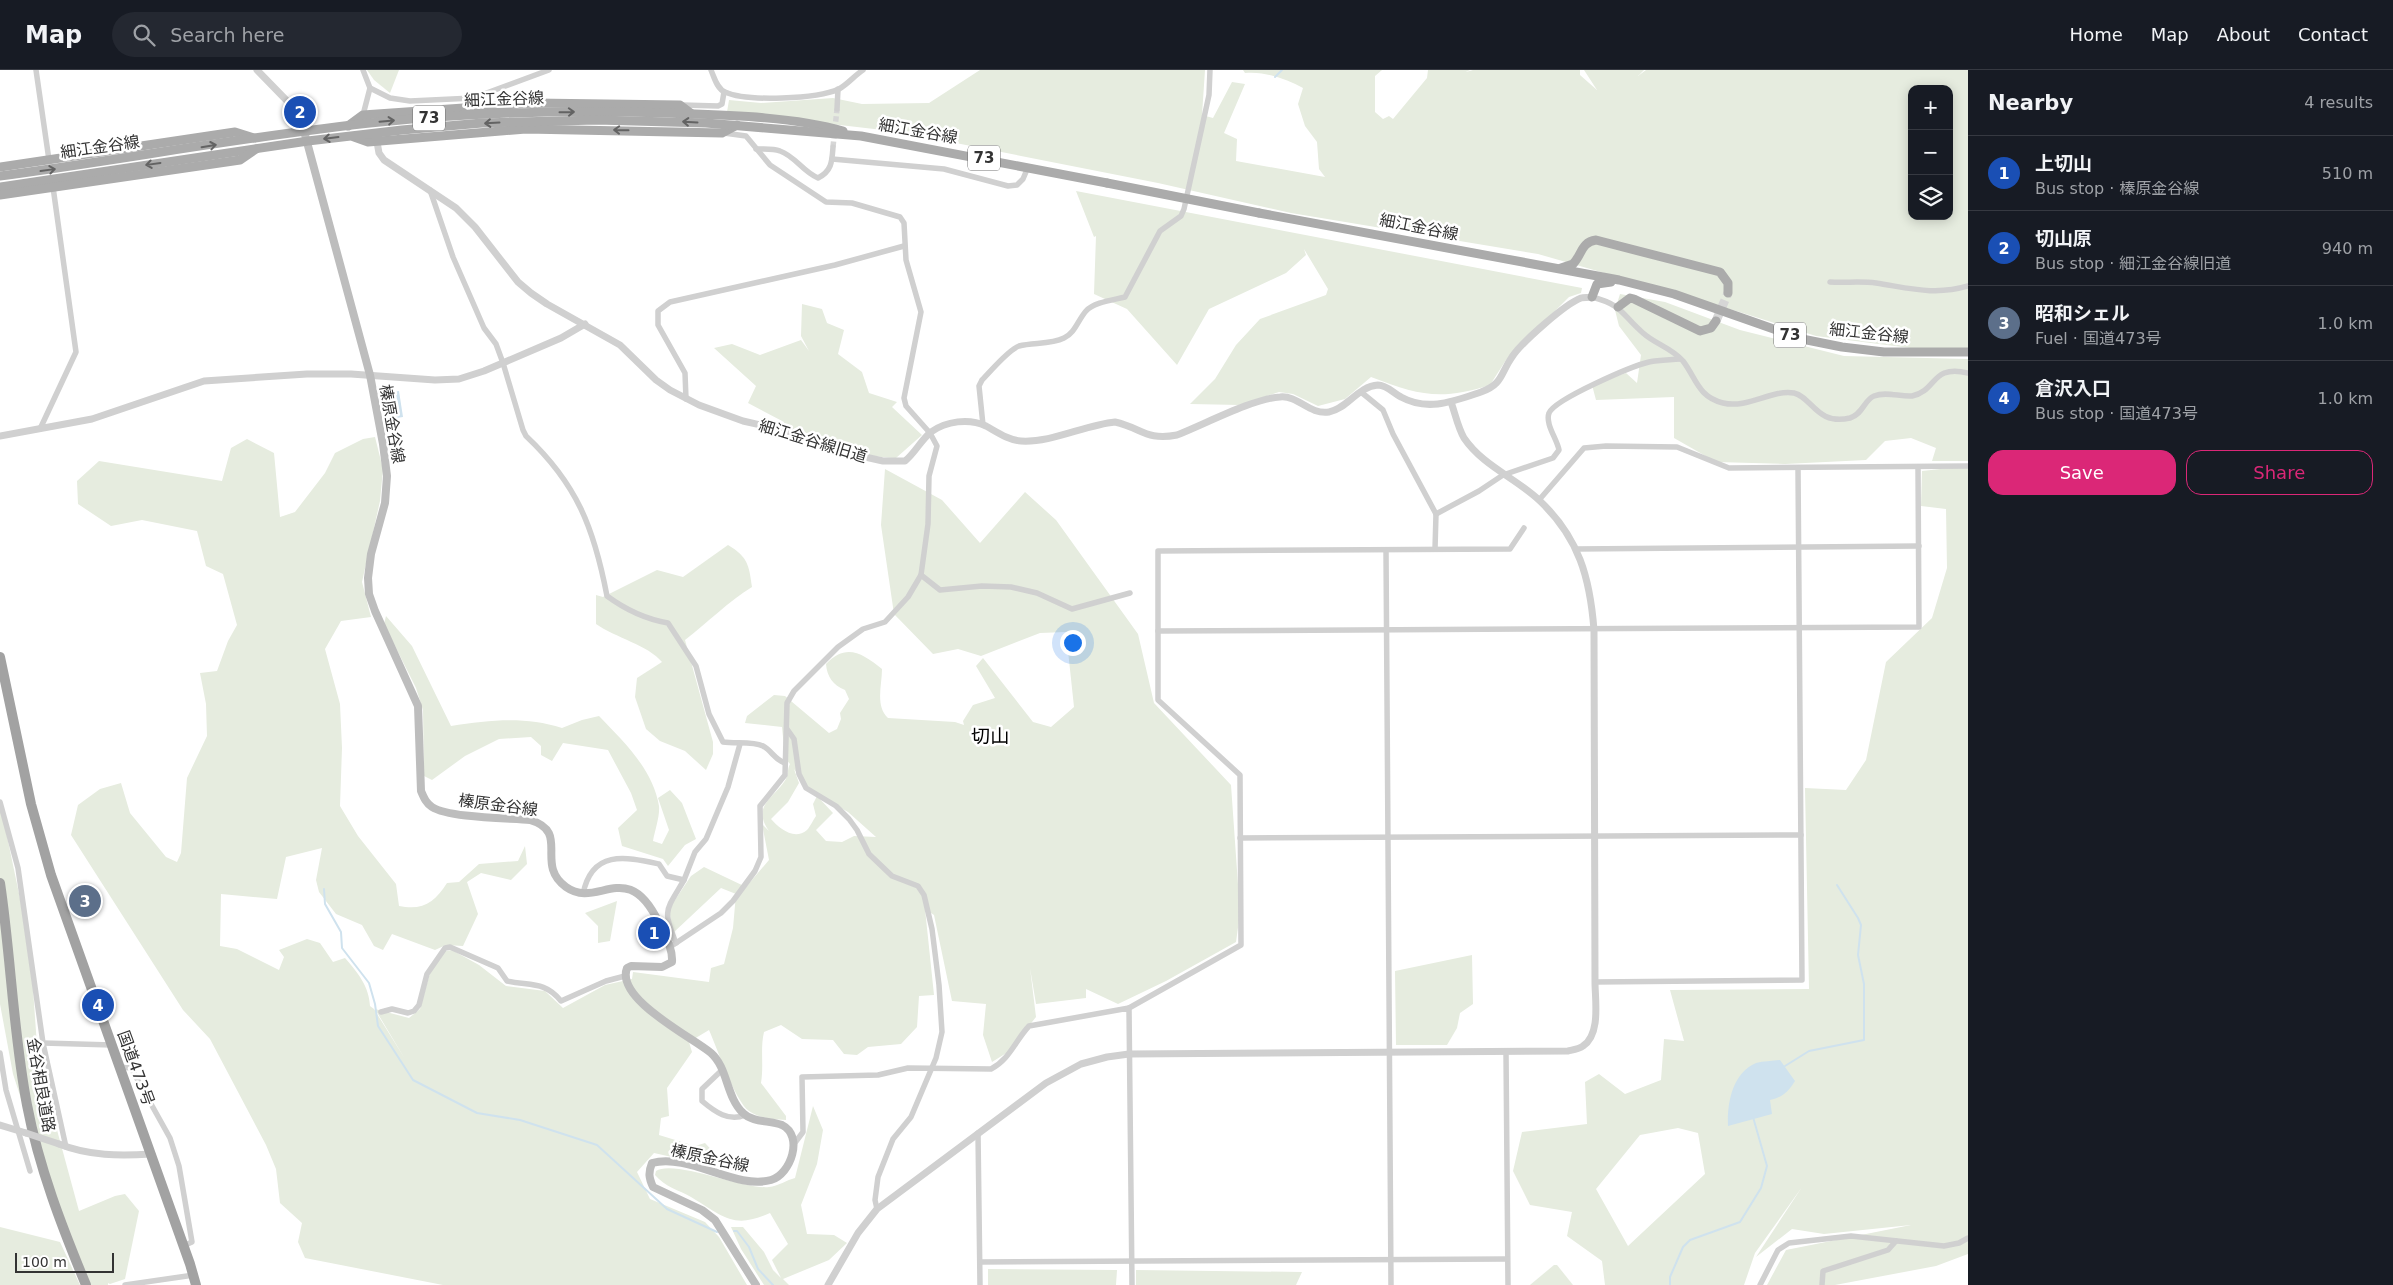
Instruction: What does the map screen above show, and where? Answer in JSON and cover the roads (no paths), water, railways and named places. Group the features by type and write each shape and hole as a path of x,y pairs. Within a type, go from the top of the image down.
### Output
{"highway":[{"name":"国道473号","path":"0,657 31,804 52,875 195,1280"},
{"name":"金谷相良道路","path":"0,883 19,1051 28,1108 48,1186 86,1285"}],"main road":[{"path":"347,126 363,115 534,103 680,105 693,114"},
{"name":"細江金谷線","path":"0,176 347,126 412,119 596,111 693,114 810,124 860,136 1618,280 1674,294 1802,339 1842,348 1884,352 1968,352"},
{"name":"細江金谷線","path":"0,186 308,141 445,126 521,122 635,120 738,125 860,136"},
{"name":"73","path":"350,136 368,142 377,142 526,129 722,133 738,125"},
{"path":"0,167 235,132 255,139"},
{"name":"榛原金谷線","path":"304,132 308,141 370,375 383,444 387,476 386,503 370,554 369,594 418,706 421,791 426,802 433,808 446,813 530,820 543,824 548,829 552,839 552,869 567,888 583,894"},
{"path":"0,195 240,160 256,149"},
{"path":"1558,269 1573,264 1584,245 1589,241 1596,240 1720,272 1728,283 1728,293"},
{"path":"1578,258 1585,270 1596,276"},
{"path":"1577,272 1591,285 1592,297"},
{"path":"1592,297 1597,284 1618,280"},
{"path":"1618,307 1630,298 1634,299 1700,331 1711,328 1716,321"},
{"path":"583,894 609,888 620,888 641,896 650,904 673,945 672,962 668,966 631,966 626,968 625,976 634,995 646,1008 710,1053 716,1060 734,1101 745,1116 782,1126 793,1136 794,1144"},
{"name":"榛原金谷線","path":"756,1285 716,1220 702,1210 653,1187 648,1178 649,1170 652,1164 661,1161 673,1161 751,1181 772,1180 783,1173 790,1161 794,1144"}],"street":[{"path":"36,70 49,160"},
{"path":"257,70 292,106 304,132"},
{"path":"363,70 370,88 363,115"},
{"path":"370,88 390,98 410,100 473,98 548,70"},
{"path":"711,70 716,82 724,92 757,99 821,94 838,89 863,70"},
{"path":"983,425 979,386 982,380 1012,350 1019,346 1034,346 1064,338 1072,333 1086,310 1093,306 1125,297 1160,230 1181,216 1184,210 1209,95 1210,70"},
{"path":"837,110 838,89"},
{"path":"680,105 718,106 722,104 724,92"},
{"path":"722,133 746,136 770,165 826,202 852,203 900,217 904,223 906,260 921,312 904,398 906,406 930,433 936,446 929,476 928,524 921,575 908,597 885,622 863,629 838,647 794,691 787,703 785,775 760,806 761,857 755,871 733,901 721,913 673,945 666,919 666,910 684,880 695,852 706,838 728,787 740,744"},
{"name":"細江金谷線旧道","path":"377,142 379,153 384,160 456,208 475,227 518,282 530,293 620,344 656,380 686,400 743,421 792,432 825,448 883,461 905,461 930,433 954,422 967,421 983,425 1007,438 1021,441 1036,440 1115,422 1127,424 1143,434 1167,437 1177,435 1263,400 1281,396 1291,398 1316,412 1330,412 1368,387 1380,385 1414,403 1436,405 1451,402 1492,388 1501,380 1512,357 1522,345 1560,312 1581,298 1592,297"},
{"path":"756,149 778,150 809,175 818,178 827,173 832,159 833,147"},
{"path":"832,159 944,169 1008,186 1017,185 1024,179 1028,167"},
{"path":"40,428 76,352 52,187"},
{"path":"430,190 453,257 484,328 496,344 526,436 556,466 587,522 599,557 607,596 650,620 668,623 696,666 709,714 724,742 761,745 777,760 785,763"},
{"path":"686,400 685,373 658,325 658,311 670,302 835,265 904,246"},
{"path":"1830,282 1874,283 1904,288 1950,291 1968,286"},
{"path":"1592,297 1618,307 1644,334 1672,351 1680,359 1695,383 1716,401 1726,404 1747,403 1782,394 1795,393 1816,412 1828,417 1849,418 1861,411 1868,400 1874,396 1913,396 1920,393 1942,373 1950,370 1968,374"},
{"path":"0,436 92,419 204,381 307,374 370,375 435,380 459,378 503,363 561,338 585,324"},
{"path":"1436,514 1479,491 1503,475 1552,458 1559,450 1548,420 1549,414 1561,402 1586,388 1648,362 1680,359"},
{"path":"1361,392 1383,410 1393,434 1436,514 1435,549"},
{"path":"828,1285 858,1233 877,1209 1046,1083 1081,1064 1129,1054 1568,1052 1583,1046 1590,1039 1595,1027 1595,982 1594,630 1589,588 1585,570 1576,549 1558,520 1539,500 1478,455 1463,436 1451,402"},
{"path":"1539,500 1584,448 1599,446 1677,447 1729,468 1968,466"},
{"path":"1158,631 1919,627 1918,467"},
{"path":"1595,982 1802,980 1798,468"},
{"path":"794,1144 803,1132 802,1077 878,1076 908,1068 991,1068 1006,1058 1029,1026 1129,1008 1241,945 1240,775 1158,700 1158,551 1510,549 1524,528"},
{"path":"1576,549 1919,546"},
{"path":"1386,550 1391,1285"},
{"path":"921,575 940,590 982,586 1011,587 1037,593 1072,609 1130,593"},
{"path":"787,729 794,739 799,774 806,788 836,806 849,819 858,830 870,854 892,876 918,886 924,895 932,928 939,985 942,1032 932,1067 912,1117 893,1139 881,1169 875,1200 877,1209"},
{"path":"0,802 18,868 43,1043 63,1146"},
{"path":"1240,838 1801,835"},
{"path":"583,894 590,875 602,863 617,857 659,864 667,876 684,880"},
{"path":"381,1012 392,1009 408,1013 414,1011 419,1005 427,974 445,948 450,948 498,968 507,981 544,986 553,990 562,1000 606,981 625,976"},
{"path":"1129,1008 1132,1285"},
{"path":"43,1043 112,1045"},
{"path":"1506,1052 1508,1285"},
{"path":"0,1053 6,1090 30,1171"},
{"path":"120,1067 131,1068 170,1138 179,1166 192,1242 183,1246"},
{"path":"721,1071 702,1089 702,1101 713,1110 726,1116 737,1118 745,1116"},
{"path":"0,1125 63,1146 109,1155 152,1154"},
{"path":"978,1133 980,1285"},
{"path":"1760,1285 1778,1250 1789,1243 1851,1236 1944,1246 1968,1238"},
{"path":"1822,1285 1823,1271 1888,1250 1896,1241"},
{"path":"980,1262 1507,1259"},
{"path":"125,1285 195,1280"}],"water":[{"path":"399,391 403,417 390,419 386,393"},
{"path":"1780,1060 1795,1081 1785,1094 1770,1100 1772,1114 1728,1126 1730,1099 1741,1074 1756,1063"}],"waterway":[{"path":"1275,77 1282,70"},
{"path":"1785,1066 1809,1051 1864,1040 1864,984 1858,955 1861,925 1837,885"},
{"path":"324,889 325,904 341,932 342,948 369,983 375,1004 378,1026 413,1080 477,1113 520,1120 597,1145 667,1209 717,1232"},
{"path":"1670,1285 1670,1277 1683,1247 1690,1240 1740,1222 1761,1188 1767,1166 1753,1117"},
{"path":"734,1231 737,1231 749,1247 758,1269 773,1285"}],"tunnel":[{"path":"833,147 837,109"},
{"path":"1716,321 1728,293"}],"place":[{"name":"切山原","path":"300,112"},
{"name":"昭和シェル","path":"85,901"},
{"name":"上切山","path":"654,933"},
{"name":"倉沢入口","path":"98,1005"}],"district":[{"name":"切山","path":"990,736"}]}
